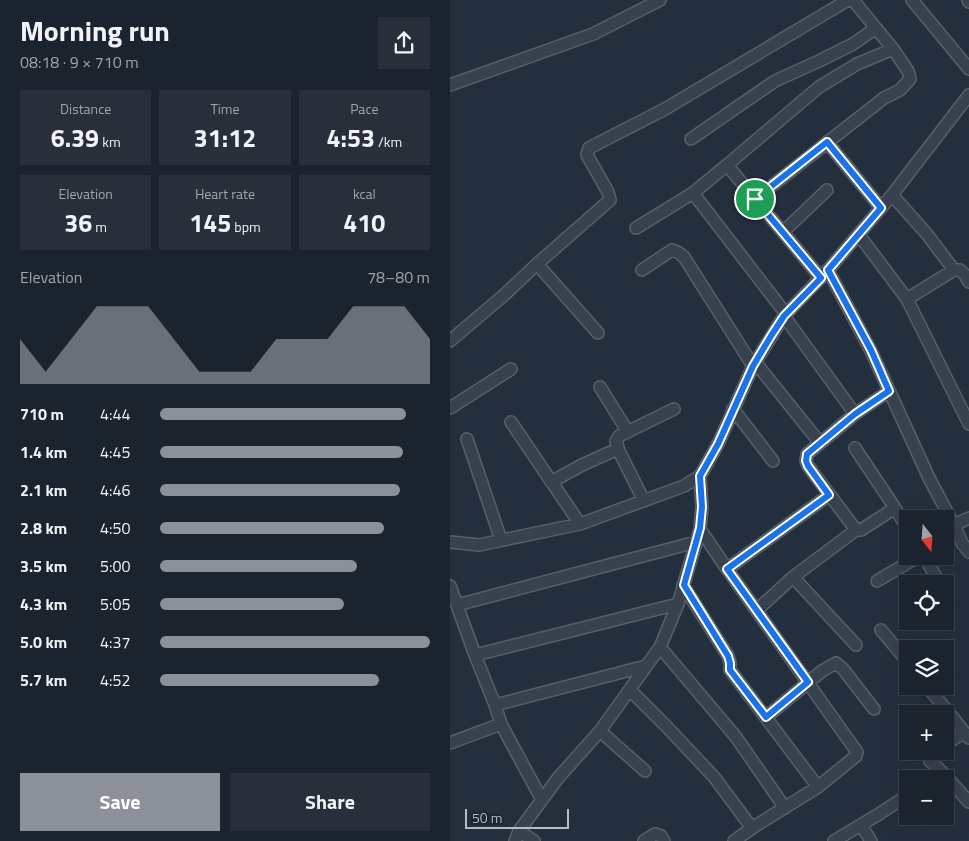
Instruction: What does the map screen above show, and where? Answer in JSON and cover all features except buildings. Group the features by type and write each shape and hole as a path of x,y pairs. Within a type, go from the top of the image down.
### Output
{"street":[{"path":"450,85 593,34 660,0"},
{"path":"450,340 503,296 536,264 610,200 608,192 587,155 589,148 665,109 848,0"},
{"path":"755,199 884,98 900,90 910,79 908,71 893,49 854,0"},
{"path":"912,0 969,69"},
{"path":"691,139 775,81 845,48 876,28"},
{"path":"636,228 693,193 819,87 857,64 893,49"},
{"path":"450,542 479,545 580,524 684,486 700,476 718,444 754,364 785,315 824,274 892,195 969,96"},
{"path":"827,142 881,208"},
{"path":"728,165 783,232 824,274 871,350 928,478 946,510"},
{"path":"783,232 827,190"},
{"path":"693,193 785,315 855,414"},
{"path":"892,195 926,233 961,267 969,282"},
{"path":"858,234 907,299 969,424"},
{"path":"642,270 672,250 684,257 754,364 820,443"},
{"path":"536,264 598,333"},
{"path":"907,299 961,267"},
{"path":"450,408 511,369"},
{"path":"600,387 628,432"},
{"path":"856,530 808,466 806,461 807,454 855,414 889,391"},
{"path":"644,501 619,451 616,441 618,436 674,409"},
{"path":"733,409 773,460"},
{"path":"510,422 580,524"},
{"path":"467,439 501,540"},
{"path":"855,448 899,514"},
{"path":"551,482 582,464 613,451 619,451"},
{"path":"534,841 517,836 558,778 600,731 660,647 678,604 700,528 702,507 700,476"},
{"path":"727,569 829,495"},
{"path":"756,610 793,578 856,530 861,530 895,508"},
{"path":"969,518 954,525 962,543 969,552"},
{"path":"700,528 857,752 856,756 818,787 752,828 738,840"},
{"path":"457,605 696,542"},
{"path":"877,581 904,565"},
{"path":"793,578 856,645"},
{"path":"684,585 728,656 730,670 818,787"},
{"path":"450,586 501,724 542,800"},
{"path":"475,655 678,604"},
{"path":"881,630 899,651"},
{"path":"660,647 736,737 785,808"},
{"path":"766,717 822,671 836,663 874,709"},
{"path":"495,705 646,666"},
{"path":"630,690 714,777 752,828"},
{"path":"934,695 966,735 954,741"},
{"path":"450,743 501,724"},
{"path":"600,731 644,771"},
{"path":"930,760 940,770"},
{"path":"954,785 969,802"},
{"path":"834,841 899,801"},
{"path":"861,825 871,841"},
{"path":"644,841 655,834 661,836 664,841"}],"route":[{"path":"827,142 881,208 828,270 871,350 889,391 855,414 807,454 806,461 808,466 829,495 727,569 808,682 766,717 730,670 728,656 721,643 684,585 700,528 702,507 700,476 718,444 753,366 771,336 784,316 821,278 755,199 827,142"}]}
